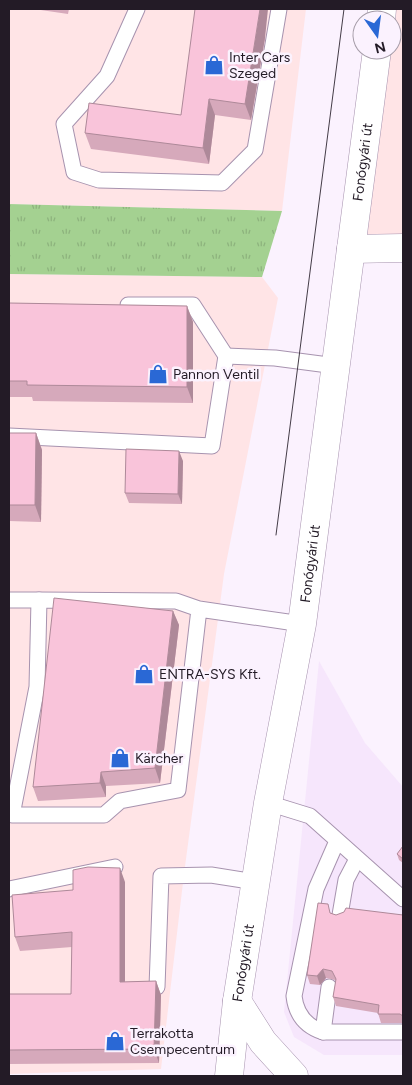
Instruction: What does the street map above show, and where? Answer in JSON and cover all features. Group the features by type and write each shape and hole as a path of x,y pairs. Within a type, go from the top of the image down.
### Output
{"street":[{"name":"Fonógyári út","path":"228,1076 268,802 302,624 376,60"},
{"path":"351,249 403,248"},
{"path":"238,1002 263,1042 294,1076"}],"lane":[{"path":"136,9 107,76 64,124 74,172 99,180 222,182 255,150 279,9"},
{"path":"9,436 212,446 226,356 193,305 116,306"},
{"path":"226,356 275,358 336,366"},
{"path":"9,600 176,601 199,609 302,624"},
{"path":"39,600 37,687 12,816 104,815 120,801 178,790 199,609"},
{"path":"268,802 310,816 403,899"},
{"path":"337,841 316,888 294,996 295,1006 305,1022 314,1029 323,1032 403,1032"},
{"path":"340,915 346,880 356,859"},
{"path":"9,890 115,867"},
{"path":"157,987 161,876 211,875 256,882"},
{"path":"323,1032 329,986"}],"shaded area":[{"path":"9,9 306,9 282,211 9,204"},
{"path":"403,9 403,248 362,249 388,60 402,60 402,10 395,10"},
{"path":"9,274 262,277 278,298 224,574 184,874 161,1069 9,1074"},
{"path":"319,661 365,743 403,787 403,1055 324,1055 294,1037 284,1012"}],"green space":[{"path":"9,204 282,211 262,277 9,274"}],"building":[{"path":"195,9 260,9 245,104 209,99 203,148 85,133 89,103 181,115"},
{"path":"9,303 187,306 187,387 27,385 27,381 9,381"},
{"path":"9,433 36,433 35,505 9,505"},
{"path":"126,449 179,451 178,494 125,493"},
{"path":"54,598 173,611 155,768 101,772 100,783 33,787"},
{"path":"403,846 403,859 397,854"},
{"path":"88,867 120,868 120,982 156,981 154,1049 9,1050 9,994 71,994 72,932 15,937 12,895 73,890 73,870"},
{"path":"318,903 328,904 330,913 336,915 344,912 346,908 403,915 403,1016 400,1014 378,1014 379,1005 333,997 336,979 332,971 323,969 317,976 307,975"}],"tram line":[{"path":"276,535 344,9"}],"place":[{"name":"Inter Cars Szeged","path":"214,65"},
{"name":"Pannon Ventil","path":"158,374"},
{"name":"ENTRA-SYS Kft.","path":"144,674"},
{"name":"Kärcher","path":"120,758"},
{"name":"Terrakotta Csempecentrum","path":"115,1041"}]}
